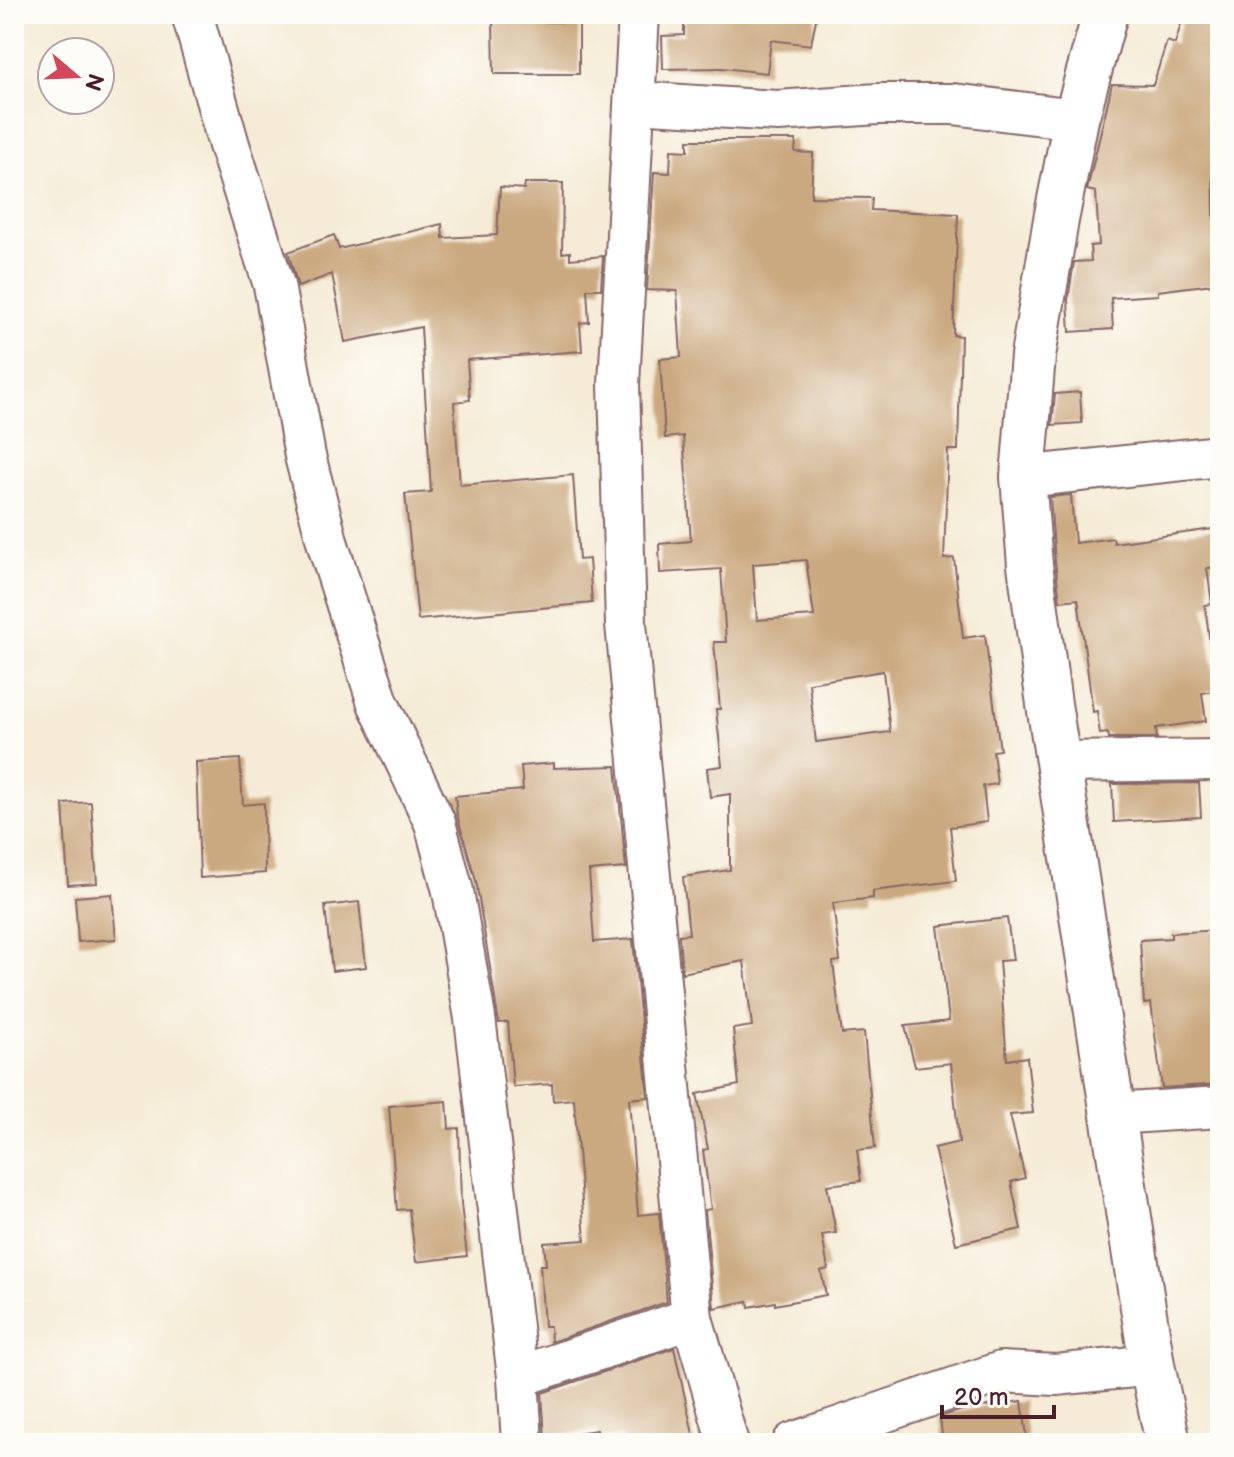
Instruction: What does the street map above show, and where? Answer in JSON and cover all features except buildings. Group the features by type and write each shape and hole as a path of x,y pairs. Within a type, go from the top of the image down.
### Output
{"main road":[{"path":"1105,14 1076,119 1033,356 1023,477 1030,565 1058,762 1152,1365 1168,1443"}],"street":[{"path":"192,14 229,145 274,285 305,456 328,545 378,703 435,823 453,891 475,1018 518,1377 522,1443"},
{"path":"639,14 619,384 626,624 692,1318 728,1443"},
{"path":"635,102 778,111 878,104 953,104 1076,119"},
{"path":"1023,477 1220,456"},
{"path":"1058,762 1220,760"},
{"path":"1113,1114 1220,1107"},
{"path":"518,1377 692,1318"},
{"path":"793,1443 1001,1372 1056,1375 1152,1365"}]}
